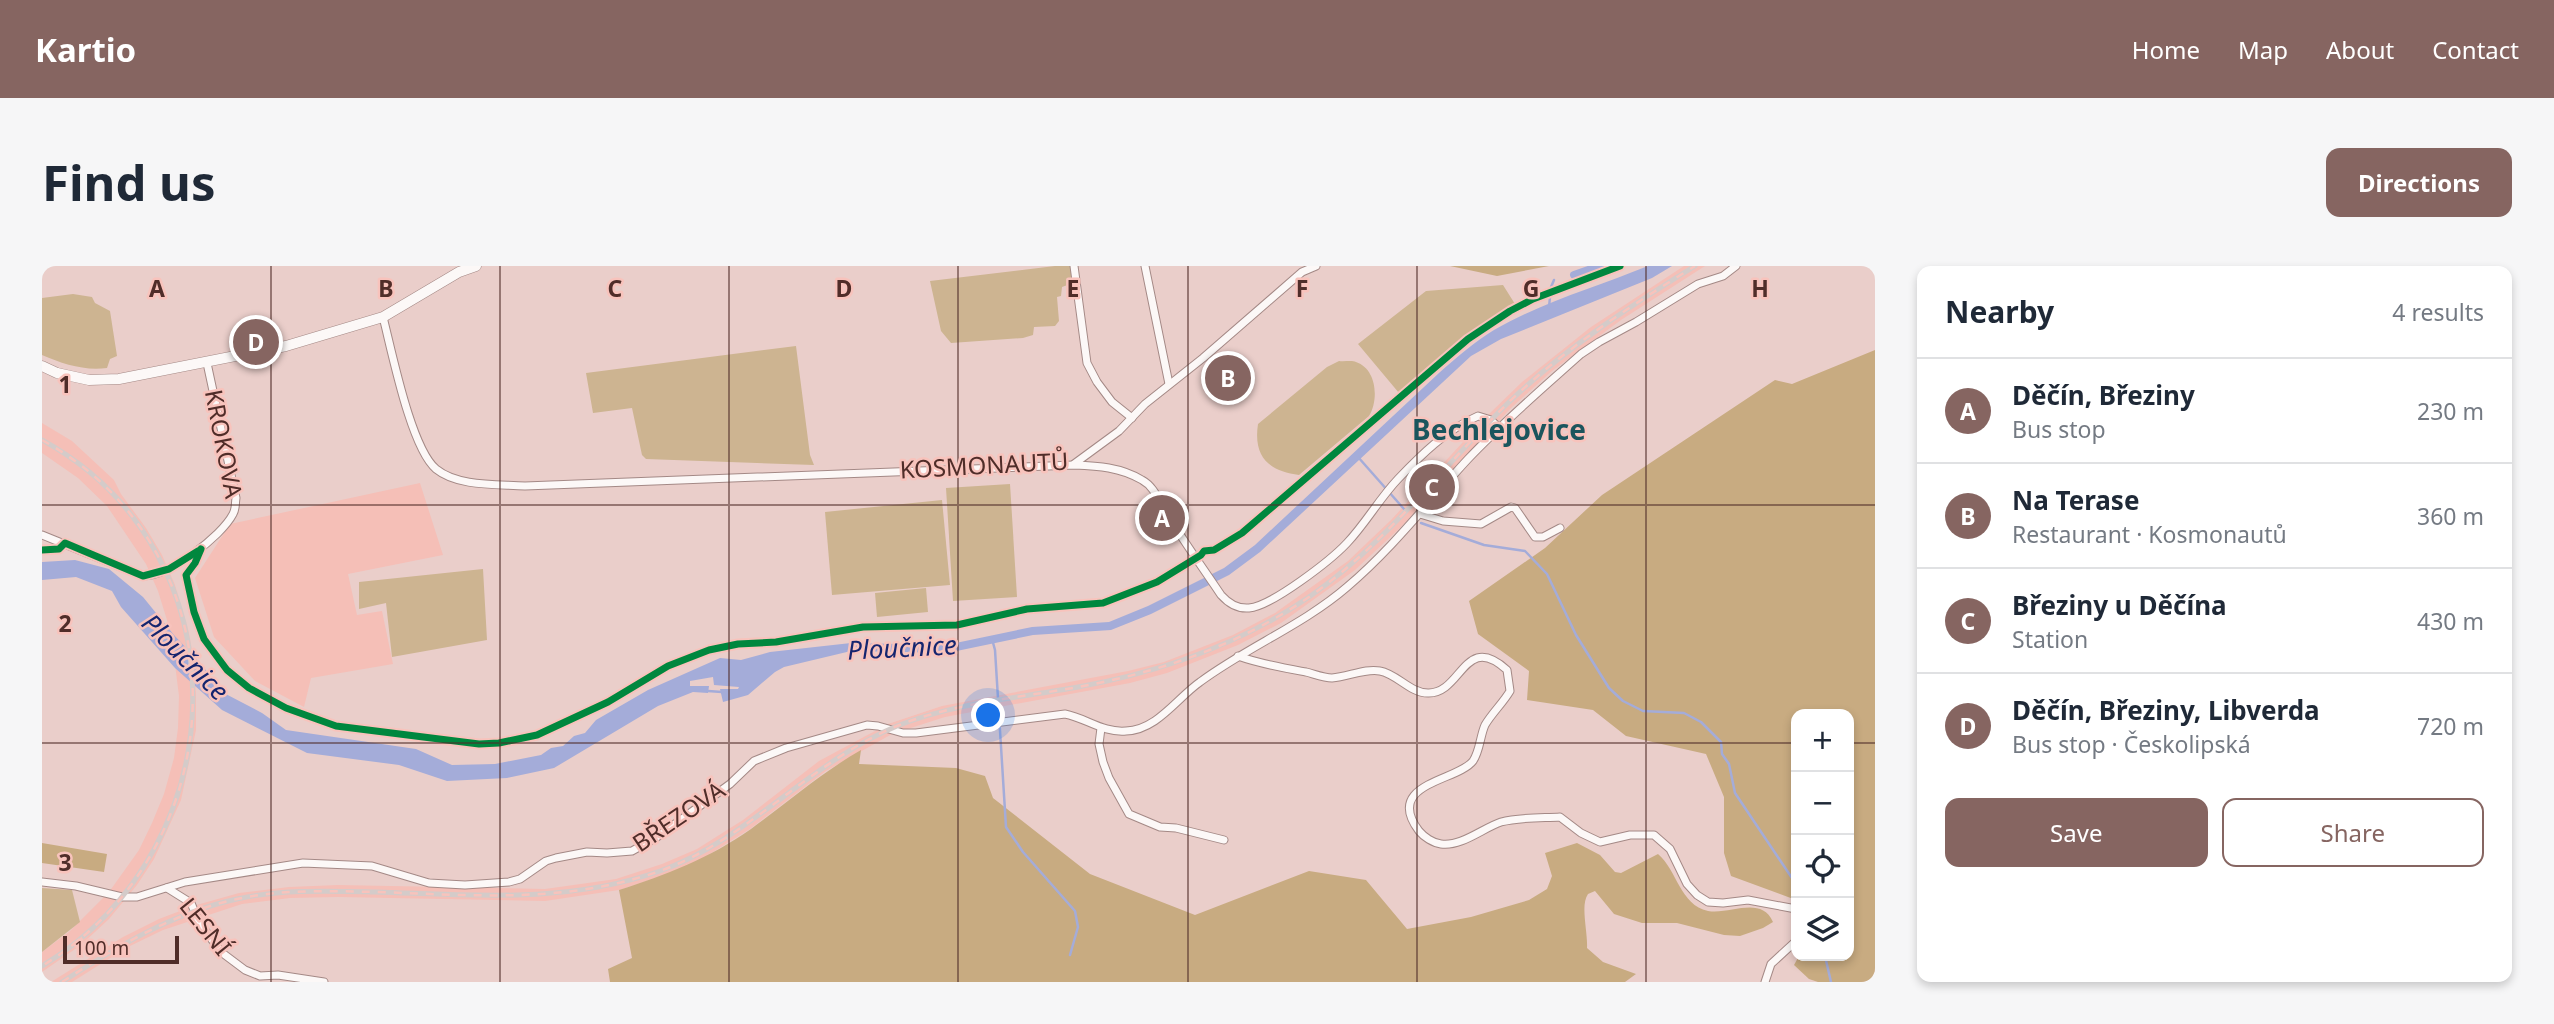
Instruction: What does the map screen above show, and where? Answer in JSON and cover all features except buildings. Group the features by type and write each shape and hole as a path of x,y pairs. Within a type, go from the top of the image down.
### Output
{"main road":[{"path":"42,366 57,373 89,380 119,379 286,345 383,317 459,272 476,266"}],"street":[{"path":"1074,266 1087,363 1112,402 1132,418"},
{"path":"1145,266 1169,384"},
{"name":"KOSMONAUTŮ","path":"383,317 422,454 437,470 454,478 477,483 525,486 1074,465 1119,431 1145,404 1300,269 1316,266"},
{"path":"1224,841 1176,828 1160,827 1129,814 1103,762 1099,744 1101,728 1126,731 1153,722 1198,683 1238,656 1304,618 1347,587 1420,514 1469,458 1565,369 1599,342 1698,284 1723,276 1735,266"},
{"name":"KROKOVA","path":"42,535 143,576 150,576 169,569 201,549 230,519 235,512 236,498 207,363"},
{"path":"1074,465 1115,468 1140,478 1152,488 1222,595 1240,608 1256,607 1266,603 1335,555 1390,488 1437,442 1478,416 1485,417 1500,429"},
{"path":"1097,447 1101,466"},
{"path":"1420,514 1443,521 1481,523 1511,507 1515,508 1535,537 1543,537 1560,527"},
{"path":"1238,656 1331,678 1375,670 1388,672 1414,690 1426,694 1436,692 1447,685 1468,663 1478,657 1488,657 1507,670 1510,691 1485,725 1473,761 1462,769 1422,786 1413,798 1410,810 1412,820 1420,833 1441,844 1452,844 1502,822 1560,817 1581,834 1600,842 1630,835 1654,835 1670,849 1687,884 1708,902 1748,900 1791,908"},
{"name":"BŘEZOVÁ","path":"42,882 76,886 122,897 137,897 185,882 303,863 372,866 437,883 465,885 509,882 520,879 546,861 556,858 587,852 632,851 657,837 730,784 754,761 786,748 854,728 878,726 903,733 916,733 1065,714 1076,716 1101,728"},
{"name":"LESNÍ","path":"167,888 191,903 199,922 221,952 245,970 260,976 278,975 324,982"},
{"path":"1765,982 1771,964 1791,946"}],"shaded area":[{"path":"1072,266 1073,283 1062,287 1061,296 1057,297 1059,321 1055,326 1034,327 1033,335 1023,338 951,343 941,331 930,281"},
{"path":"1450,266 1549,266 1497,276"},
{"path":"1684,266 1705,266 1621,320 1552,371 1511,408 1400,528 1355,570 1281,623 1238,645 1167,673 1130,683 945,717 892,734 826,771 750,829 702,859 619,890 545,901 338,897 290,898 242,904 163,930 128,947 72,982 51,982 123,937 159,919 239,893 338,885 545,889 616,879 697,849 743,820 819,761 888,724 942,706 1164,662 1233,635 1275,613 1348,561 1391,520 1522,382 1591,327"},
{"path":"1503,285 1515,304 1466,336 1399,393 1358,344 1426,291"},
{"path":"73,294 92,297 95,303 110,311 117,356 110,359 107,368 74,366 42,355 42,298"},
{"path":"796,346 810,455 814,465 646,459 642,455 632,408 593,413 586,373"},
{"path":"1875,350 1875,982 1818,982 1809,979 1794,965 1796,961 1854,961 1854,709 1791,709 1791,898 1731,876 1724,853 1724,797 1706,754 1626,736 1593,710 1527,700 1529,671 1478,634 1469,601 1545,548 1602,495 1775,380 1792,384"},
{"path":"1339,361 1356,362 1368,371 1372,378 1375,394 1369,416 1299,475 1272,466 1261,454 1258,445 1258,424 1327,367"},
{"path":"42,423 72,441 114,480 162,555 175,585 188,629 194,660 196,730 181,800 154,859 109,919 81,945 42,972 42,952 70,931 109,892 139,850 164,794 174,758 179,696 171,633 146,564 107,506 78,478 42,453"},
{"path":"420,483 443,555 348,574 357,615 382,611 393,664 311,678 304,707 255,681 214,637 195,578 230,524"},
{"path":"1010,484 1017,597 953,601 946,488"},
{"path":"942,500 950,585 832,595 825,512"},
{"path":"483,569 487,640 392,657 386,603 359,609 359,582"},
{"path":"926,588 928,612 877,617 875,593"},
{"path":"861,750 859,764 956,768 985,776 993,798 1090,874 1195,915 1309,871 1366,880 1407,929 1471,917 1529,900 1547,889 1552,876 1545,853 1577,843 1600,855 1615,872 1621,873 1658,854 1685,895 1699,907 1717,912 1744,908 1761,909 1773,922 1740,936 1724,935 1677,923 1642,923 1614,914 1595,891 1588,894 1584,912 1587,948 1603,962 1636,974 1625,982 610,982 608,969 632,958 619,890 671,872 720,849"},
{"path":"42,843 107,854 104,872 42,863"},
{"path":"42,888 72,890 80,922 42,952"}],"water":[{"name":"Ploučnice","path":"1648,266 1672,266 1652,278 1501,339 1471,356 1260,552 1229,575 1151,614 1111,630 1033,635 947,653 851,651 784,667 748,695 723,702 720,689 739,687 714,685 713,677 690,681 690,686 709,686 708,693 693,692 658,706 554,768 507,778 447,781 399,765 307,753 222,710 175,668 121,607 112,591 76,577 42,580 42,562 75,560 109,569 143,597 203,666 220,691 262,713 286,730 416,749 452,765 495,764 541,755 551,748 563,746 574,736 585,733 596,720 648,690 720,658 741,660 770,652 851,643 946,645 1032,627 1109,622 1148,606 1224,568 1255,545 1439,373 1487,335 1531,311"}],"waterway":[{"path":"1574,275 1600,266"},
{"path":"1549,307 1554,280"},
{"path":"1358,457 1404,509"},
{"path":"1421,523 1484,545 1525,551 1547,574 1576,635 1609,688 1623,701 1643,711 1684,713 1701,722 1721,742 1722,754 1729,764 1735,793 1791,877"},
{"path":"992,639 995,650 1006,827 1023,852 1075,911 1078,927 1070,955"},
{"path":"708,691 722,692"},
{"path":"1826,961 1831,982"}],"railway":[{"path":"62,982 124,944 168,922 237,899 289,892 324,891 519,895 590,889 625,882 660,871 722,840 836,759 897,726 963,706 1109,681 1169,665 1227,643 1282,614 1337,576 1389,529 1529,383 1598,330 1695,266"},
{"path":"42,440 109,490 156,553 184,625 193,701 182,778 154,850 107,914 42,966"}],"cycle path":[{"path":"201,549 186,575 194,612 204,639 227,670 249,688 286,708 336,726 479,744 499,743 537,735 608,702 668,666 709,650 863,627 957,625 1027,609 1103,603 1157,582 1204,551 1214,550 1242,533 1468,339 1533,299 1620,266"},
{"path":"42,550 59,549 65,543 143,576 169,569 198,551"}],"place":[{"name":"Děčín, Březiny, Libverda","path":"256,342"},
{"name":"Na Terase","path":"1228,378"},
{"name":"Březiny u Děčína","path":"1432,487"},
{"name":"Děčín, Březiny","path":"1162,518"}],"district":[{"name":"Bechlejovice","path":"1499,430"}]}
